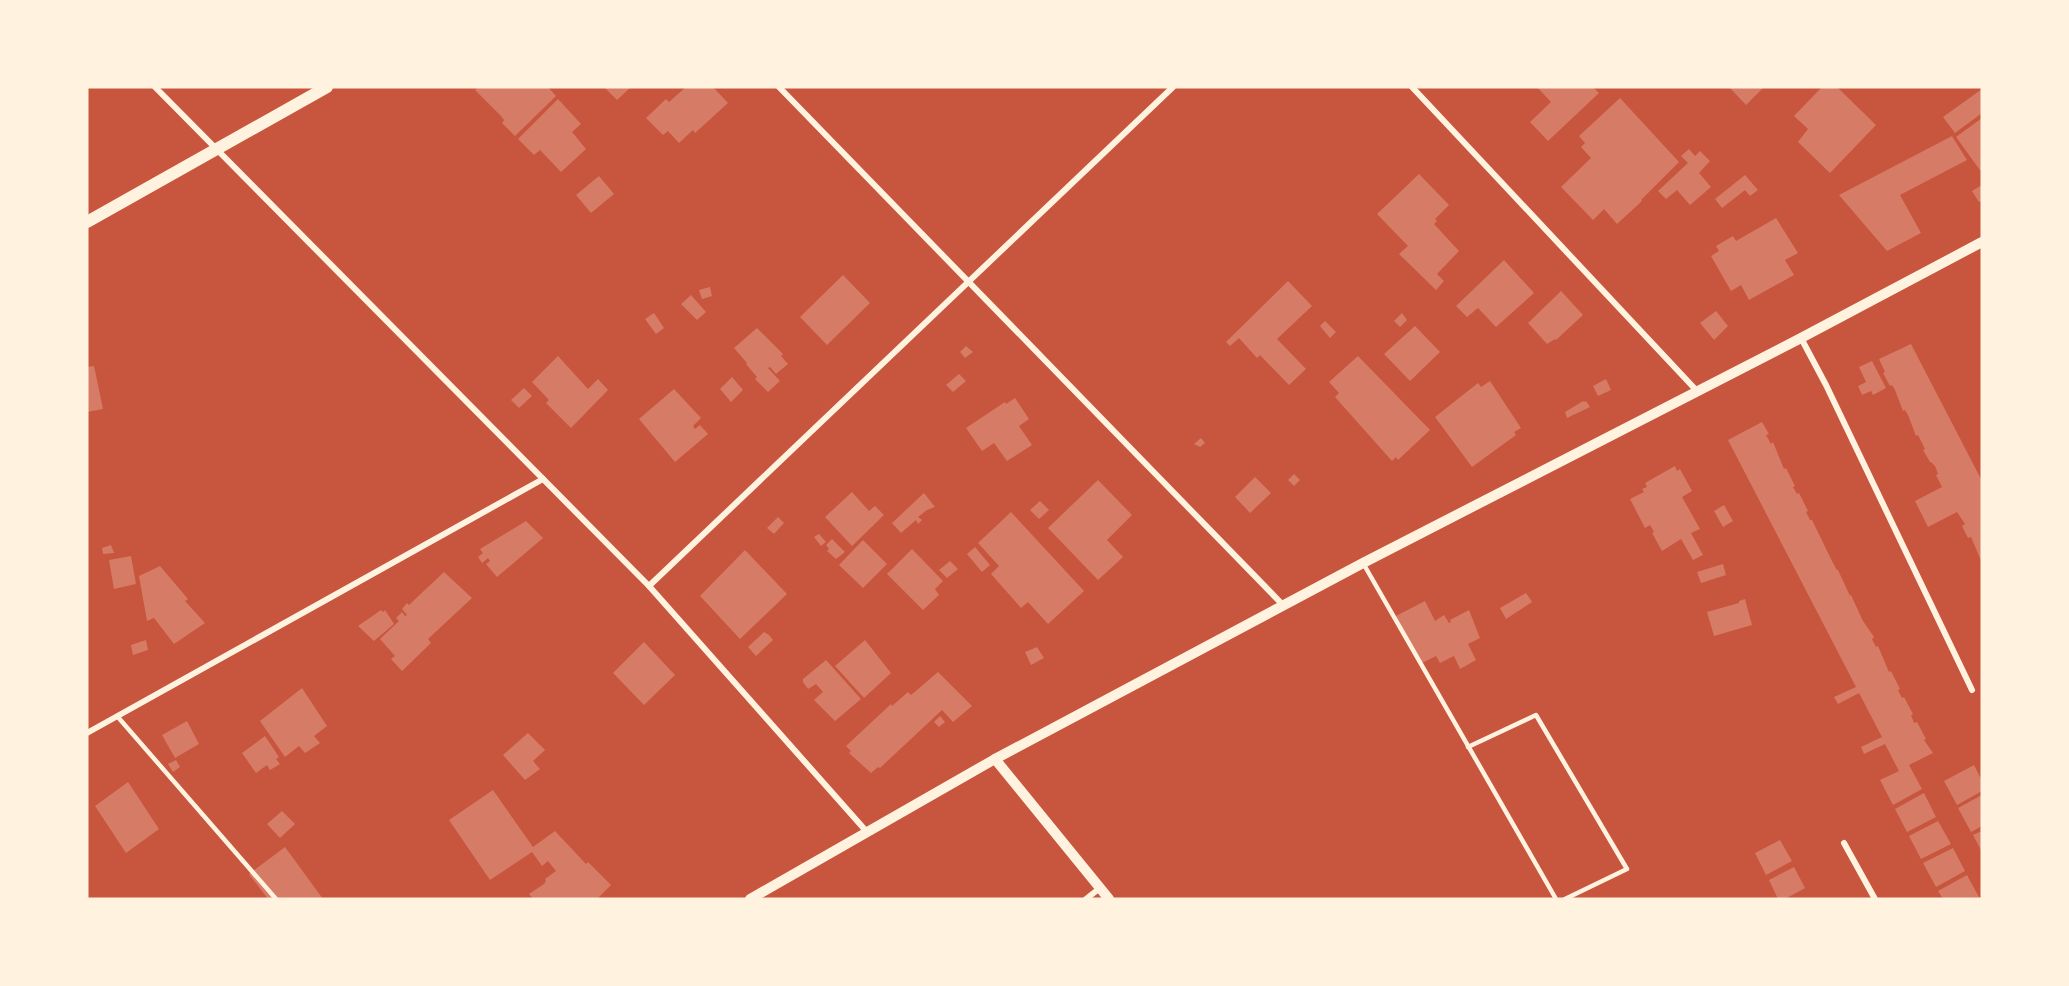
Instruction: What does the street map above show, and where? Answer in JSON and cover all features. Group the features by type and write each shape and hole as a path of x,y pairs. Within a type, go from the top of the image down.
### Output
{"main road":[{"path":"87,222 327,87"}],"street":[{"path":"155,87 649,586 867,832"},
{"path":"779,87 1284,606"},
{"path":"649,586 1173,87"},
{"path":"1412,87 1697,391"},
{"path":"750,899 995,759 1363,563 1801,338 1982,242"},
{"path":"1801,338 1832,396 1972,690"},
{"path":"87,733 543,479"},
{"path":"995,759 1109,899"},
{"path":"1844,843 1875,899"},
{"path":"1086,899 1101,887"}],"lane":[{"path":"1363,563 1556,899"},
{"path":"1468,747 1536,715 1627,869 1565,899"},
{"path":"117,716 276,899"}],"building":[{"path":"479,87 548,87 556,96 515,136 502,123 504,120 501,116 475,90"},
{"path":"604,87 631,87 617,100"},
{"path":"686,87 713,87 728,103 695,133 693,130 679,143 668,131 663,135 646,118 666,99 669,102"},
{"path":"1537,87 1593,87 1599,93 1548,141 1530,122 1551,102"},
{"path":"1729,87 1764,87 1746,105"},
{"path":"1822,87 1837,87 1876,125 1830,173 1798,142 1808,129 1794,116"},
{"path":"1982,89 1982,113 1955,133 1943,117"},
{"path":"1620,98 1679,162 1617,224 1604,209 1593,220 1561,187 1591,158 1581,147 1585,143 1579,136"},
{"path":"558,99 581,124 572,132 586,149 561,172 540,150 534,155 518,139"},
{"path":"1982,118 1982,173 1956,137"},
{"path":"1952,136 1967,160 1900,195 1921,233 1887,251 1839,195"},
{"path":"1689,149 1695,156 1700,151 1710,161 1699,173 1711,187 1690,205 1677,190 1666,199 1658,191 1688,163 1681,156"},
{"path":"1419,174 1449,205 1435,219 1437,221 1434,224 1459,251 1437,274 1444,281 1436,290 1399,254 1408,246 1377,214"},
{"path":"1745,175 1758,190 1750,196 1745,190 1722,208 1715,199"},
{"path":"599,176 614,194 591,213 576,195"},
{"path":"1982,185 1982,201 1979,202 1972,191"},
{"path":"1776,218 1798,253 1785,260 1794,275 1749,300 1741,285 1731,291 1711,256 1719,251 1716,246 1733,236 1736,241"},
{"path":"1504,260 1534,293 1496,327 1478,308 1467,317 1456,306"},
{"path":"843,275 870,303 827,345 800,317"},
{"path":"1288,281 1312,306 1277,339 1306,369 1289,385 1260,355 1257,358 1239,338 1230,346 1226,342"},
{"path":"710,287 712,296 702,299 699,290"},
{"path":"1561,291 1583,315 1556,340 1547,344 1528,323"},
{"path":"691,295 706,312 697,320 681,304"},
{"path":"1716,311 1728,326 1714,340 1700,323"},
{"path":"654,313 664,328 656,334 645,319"},
{"path":"1402,313 1407,320 1400,327 1394,321"},
{"path":"1325,321 1336,332 1330,338 1320,326"},
{"path":"1415,326 1440,352 1410,381 1384,354"},
{"path":"757,328 783,354 781,356 788,364 776,374 770,367 768,368 780,381 768,392 755,379 757,377 734,348"},
{"path":"1911,344 1982,481 1982,563 1971,537 1968,538 1962,526 1965,524 1957,512 1928,527 1915,501 1942,487 1936,475 1938,474 1935,466 1923,450 1925,449 1918,435 1916,436 1908,415 1905,410 1903,411 1895,390 1883,373 1885,372 1879,359"},
{"path":"966,346 973,352 965,358 960,352"},
{"path":"558,356 588,389 598,379 608,390 571,428 546,403 549,400 532,382"},
{"path":"1358,356 1430,430 1398,460 1396,457 1392,461 1335,397 1339,393 1329,382"},
{"path":"1872,361 1886,388 1873,395 1871,391 1862,395 1858,386 1866,382 1859,367"},
{"path":"94,366 103,409 87,412 87,367"},
{"path":"959,374 966,381 953,392 946,385"},
{"path":"732,377 743,390 731,402 720,389"},
{"path":"1606,379 1611,390 1598,396 1593,386"},
{"path":"1490,381 1521,428 1514,432 1516,435 1472,467 1435,417 1478,383 1481,387"},
{"path":"524,388 532,396 519,408 511,400"},
{"path":"674,389 701,418 693,426 695,429 700,425 708,434 675,462 639,419"},
{"path":"1015,398 1029,419 1019,426 1032,445 1007,461 994,443 982,451 966,428 1005,402 1006,404"},
{"path":"1586,401 1590,407 1567,418 1565,412"},
{"path":"1762,422 1769,434 1766,435 1771,444 1773,442 1784,469 1786,468 1795,486 1793,487 1797,494 1799,493 1808,511 1806,512 1810,520 1863,621 1874,637 1872,639 1876,647 1878,646 1889,672 1891,671 1902,698 1904,697 1913,714 1911,715 1914,723 1917,722 1926,739 1924,740 1933,753 1909,765 1922,789 1893,805 1880,780 1899,771 1885,744 1864,754 1861,747 1882,737 1859,693 1838,704 1834,697 1856,687 1728,440"},
{"path":"1201,438 1205,443 1200,447 1194,444"},
{"path":"1675,466 1677,471 1680,469 1692,491 1682,497 1700,529 1691,533 1703,555 1693,560 1681,539 1662,551 1650,525 1645,528 1630,499 1644,492 1642,489 1647,487 1645,483"},
{"path":"1294,474 1300,480 1294,486 1288,480"},
{"path":"1255,477 1271,493 1250,513 1235,497"},
{"path":"1098,480 1132,515 1107,540 1123,557 1098,580 1048,528"},
{"path":"852,492 869,511 875,506 884,515 852,546 825,517"},
{"path":"924,493 935,507 918,517 922,520 918,524 916,520 901,533 892,523"},
{"path":"1040,501 1049,510 1039,519 1030,510"},
{"path":"1724,505 1733,521 1723,527 1714,511"},
{"path":"1011,512 1084,591 1048,624 1028,602 1021,608 991,574 999,566 978,543"},
{"path":"778,517 784,523 774,534 767,528"},
{"path":"526,521 543,538 497,577 486,564 490,561 488,558 482,563 478,557 483,553 480,549"},
{"path":"819,534 826,542 821,546 814,537"},
{"path":"832,539 845,552 836,559 827,551 829,549 826,545"},
{"path":"863,540 887,564 863,588 839,565"},
{"path":"111,545 114,553 103,554 102,548"},
{"path":"975,547 990,565 982,572 967,554"},
{"path":"912,549 943,581 935,589 939,595 923,610 887,574"},
{"path":"745,550 787,594 740,639 700,596"},
{"path":"131,556 136,584 114,589 109,560"},
{"path":"950,561 958,569 947,578 939,570"},
{"path":"1723,564 1726,575 1701,583 1697,572"},
{"path":"160,566 188,599 185,601 205,623 174,644 154,618 147,621 139,576"},
{"path":"444,572 472,598 428,639 431,643 402,671 391,659 395,656 380,639 399,621 396,618 402,612 405,616 407,615 402,609 407,603 409,605"},
{"path":"1526,593 1532,602 1506,619 1500,608"},
{"path":"1745,599 1752,625 1714,636 1707,612 1739,603"},
{"path":"1425,601 1435,621 1444,615 1449,623 1450,620 1469,610 1480,638 1468,644 1476,660 1460,669 1454,656 1440,663 1436,656 1420,664 1396,616"},
{"path":"381,610 383,612 385,610 394,624 374,641 358,626"},
{"path":"764,632 773,640 756,656 748,647"},
{"path":"146,640 148,650 133,655 131,645"},
{"path":"865,640 891,673 864,698 835,666"},
{"path":"644,642 675,675 644,705 613,673"},
{"path":"1037,647 1044,658 1031,665 1025,652"},
{"path":"826,660 861,699 835,721 814,700 823,692 816,684 808,689 803,682 803,679"},
{"path":"938,672 972,706 953,722 942,710 880,768 878,767 871,773 849,753 851,751 846,746 891,704 892,706 908,692 911,695"},
{"path":"302,688 327,726 314,736 320,743 305,753 299,746 285,757 260,721"},
{"path":"940,716 945,722 939,727 934,722"},
{"path":"187,721 199,744 175,758 162,735"},
{"path":"528,733 545,750 533,761 540,769 525,780 503,755"},
{"path":"265,736 279,757 276,759 280,764 270,770 267,765 256,773 242,753"},
{"path":"176,760 180,767 173,772 168,764"},
{"path":"1974,765 1982,781 1982,791 1957,805 1944,781"},
{"path":"128,782 159,829 126,853 95,806"},
{"path":"493,790 533,847 555,831 586,864 588,862 611,885 597,899 533,899 529,894 544,884 545,879 556,871 548,861 542,866 532,852 490,880 449,820"},
{"path":"1924,793 1936,817 1907,832 1895,809"},
{"path":"1982,795 1982,826 1971,832 1958,808"},
{"path":"282,811 295,824 280,838 267,824"},
{"path":"1938,821 1951,844 1921,859 1909,836"},
{"path":"1982,831 1982,852 1973,835"},
{"path":"1780,840 1792,861 1766,875 1755,853"},
{"path":"285,847 323,899 268,899 249,874"},
{"path":"1953,848 1965,871 1936,887 1923,863"},
{"path":"1794,867 1805,888 1785,899 1778,899 1769,880"},
{"path":"1967,875 1980,899 1943,899 1938,891"}]}
